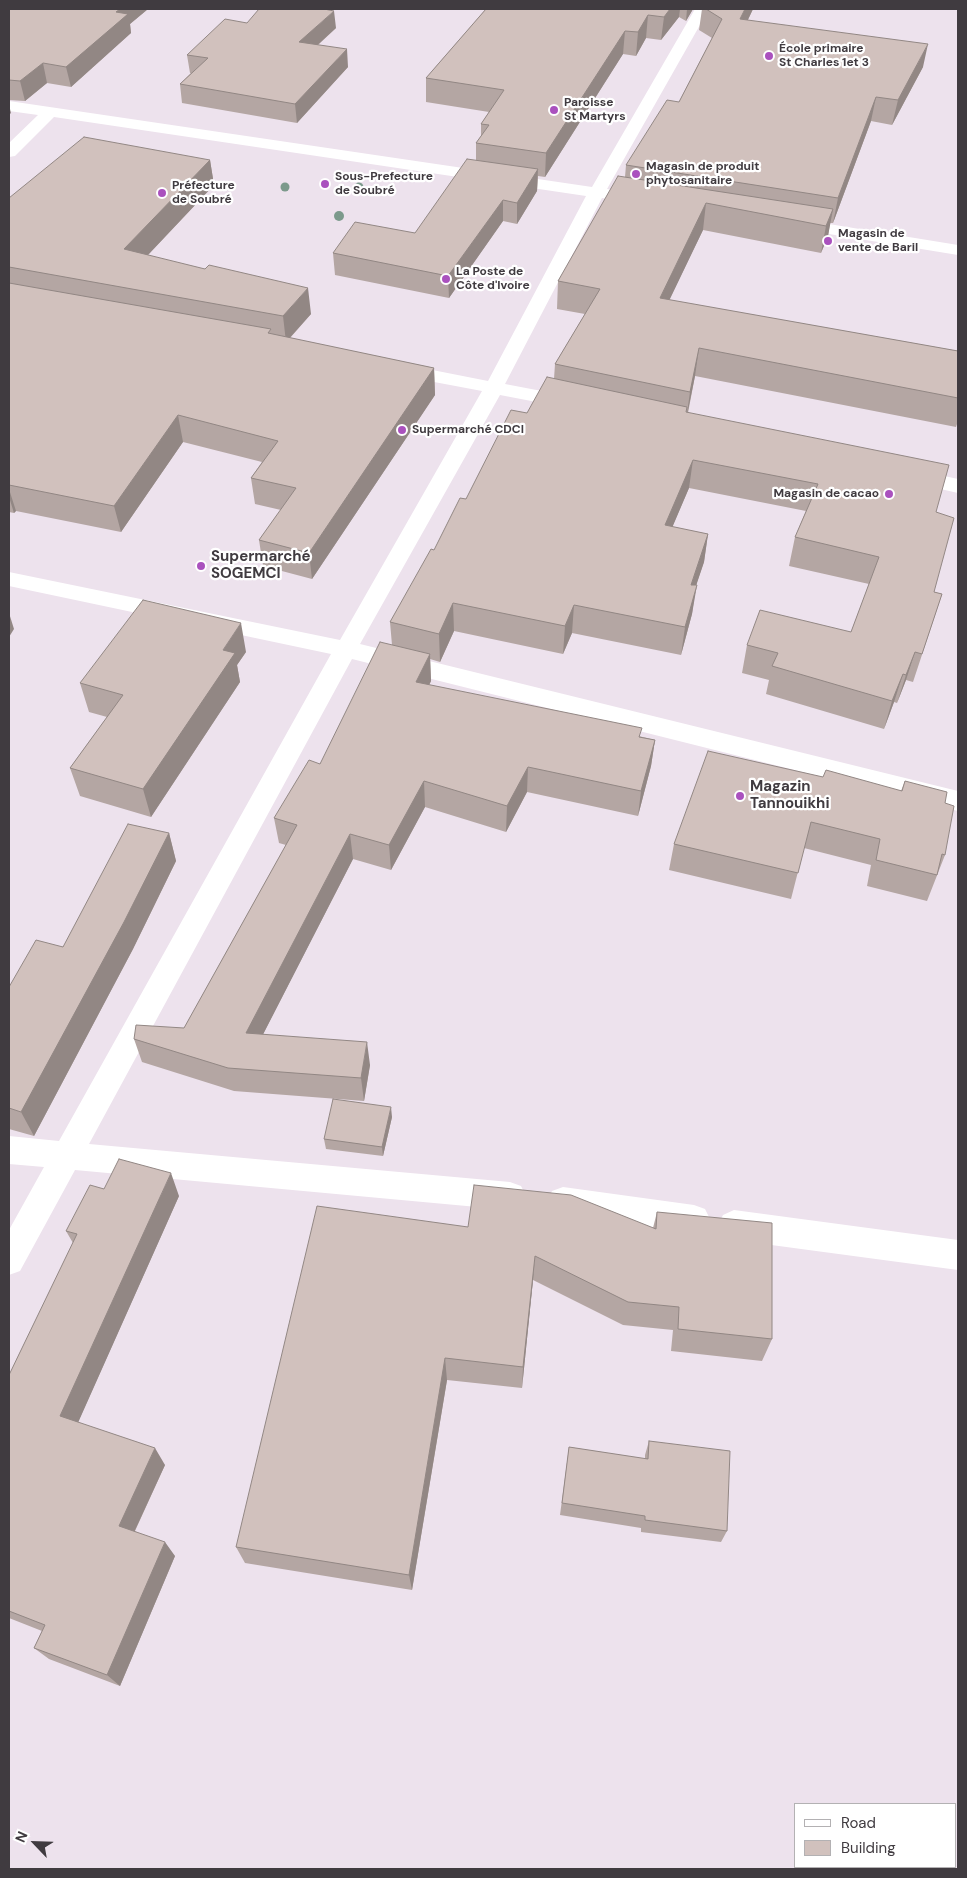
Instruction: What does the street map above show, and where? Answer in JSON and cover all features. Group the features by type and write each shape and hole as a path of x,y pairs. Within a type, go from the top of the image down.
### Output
{"street":[{"path":"9,1260 346,649 494,387 598,192 702,9"},
{"path":"9,106 627,197"},
{"path":"9,152 50,112"},
{"path":"773,220 958,250"},
{"path":"380,366 591,407"},
{"path":"890,472 958,486"},
{"path":"9,579 346,649 958,802"},
{"path":"9,1150 66,1157 553,1200 958,1255"}],"building":[{"path":"9,9 120,9 116,12 128,14 66,67 43,63 20,81 9,80"},
{"path":"259,9 324,9 334,11 299,42 347,49 295,104 180,84 208,58 187,55 225,19 247,23"},
{"path":"486,9 670,9 664,17 648,15 638,32 625,31 546,153 476,143 489,125 481,124 504,90 426,78"},
{"path":"706,9 745,9 740,19 928,44 898,100 876,97 838,198 626,165 667,100 679,102 722,19"},
{"path":"84,137 210,160 124,249 205,269 209,265 308,288 283,316 9,267 9,198"},
{"path":"467,159 538,169 517,203 503,200 448,276 333,253 355,222 415,233"},
{"path":"618,176 833,209 826,226 706,203 660,298 958,351 958,398 699,348 690,392 555,364 600,289 558,281"},
{"path":"9,283 271,329 268,333 434,368 309,553 259,540 296,488 251,478 278,441 178,415 114,506 9,485"},
{"path":"547,377 687,407 686,412 949,465 936,512 954,518 934,592 942,594 922,654 915,652 906,675 903,674 892,701 772,666 778,653 747,645 760,610 851,632 879,557 795,537 818,484 693,460 665,525 708,534 691,585 697,585 685,627 574,605 565,626 453,603 439,634 390,622 431,549 434,550 460,498 466,499 511,410 527,413"},
{"path":"143,600 241,623 223,650 235,653 143,789 70,768 123,695 80,683"},
{"path":"380,642 430,654 416,682 642,728 639,737 655,740 641,791 528,767 507,806 424,781 389,845 350,834 246,1033 367,1042 361,1078 228,1068 134,1039 136,1025 184,1028 297,825 274,818 309,760 320,764"},
{"path":"708,751 823,777 826,770 902,791 905,781 947,792 945,803 954,806 945,855 942,854 937,875 876,860 880,839 811,822 798,873 674,844"},
{"path":"128,824 169,833 124,922 21,1112 9,1108 9,987 36,940 63,947"},
{"path":"333,1099 391,1107 382,1147 324,1139"},
{"path":"119,1159 171,1173 60,1416 155,1448 119,1526 165,1542 107,1675 34,1648 45,1625 9,1611 9,1375 77,1234 66,1231 90,1185 104,1189"},
{"path":"474,1185 571,1195 656,1229 657,1212 772,1223 772,1339 678,1329 679,1307 628,1302 535,1256 523,1367 445,1358 409,1575 236,1547 317,1206 468,1227"},
{"path":"649,1441 730,1451 727,1531 645,1520 645,1516 562,1503 569,1447 648,1459"}],"place":[{"name":"École primaire St Charles 1et 3","path":"769,56"},
{"name":"Paroisse St Martyrs","path":"554,110"},
{"name":"Magasin de produit phytosanitaire","path":"636,174"},
{"name":"Sous-Prefecture de Soubré","path":"325,184"},
{"name":"Préfecture de Soubré","path":"162,193"},
{"name":"Magasin de vente de Baril","path":"828,241"},
{"name":"La Poste de Côte d'Ivoire","path":"446,279"},
{"name":"Supermarché CDCI","path":"402,430"},
{"name":"Magasin de cacao","path":"889,494"},
{"name":"Supermarché SOGEMCI","path":"201,566"},
{"name":"Magazin Tannouikhi","path":"740,796"}]}
